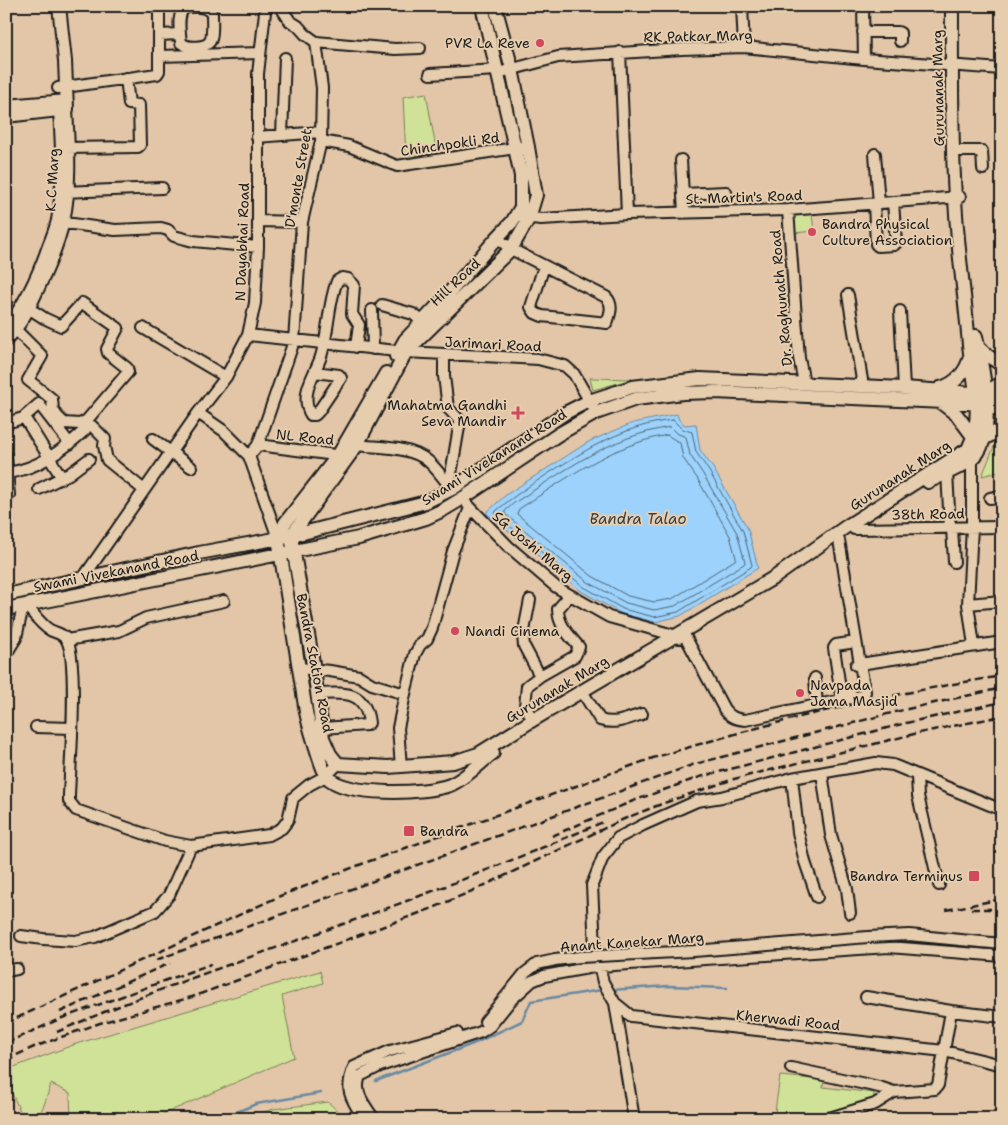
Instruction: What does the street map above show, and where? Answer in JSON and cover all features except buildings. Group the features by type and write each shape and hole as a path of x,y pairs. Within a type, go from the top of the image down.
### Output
{"main road":[{"name":"K C Marg","path":"52,6 63,99"},
{"name":"K C Marg","path":"59,6 63,99"},
{"name":"Hill Road","path":"426,325 511,249 529,218 536,195 498,71 482,6"},
{"name":"Hill Road","path":"291,536 316,501 344,456 402,352 521,207 522,148 512,69 495,6"},
{"name":"Gurunanak Marg","path":"338,764 388,768 453,762 478,754 533,720 681,637 839,540 902,497 972,459 979,451 979,439 989,397 974,351 958,197 956,66 952,6"},
{"name":"Gurunanak Marg","path":"956,66 960,6"},
{"path":"6,116 63,99"},
{"path":"6,106 30,108"},
{"path":"933,390 954,383 968,364 974,351 988,356 1002,365"},
{"name":"Hill Road","path":"278,538 285,523 344,456 357,445 402,352"},
{"name":"Swami Vivekanand Road","path":"6,595 291,536 426,502 451,488 565,412 589,401 632,387 700,379 904,388 989,397 1002,410"},
{"path":"989,397 1002,382"},
{"name":"Swami Vivekanand Road","path":"6,609 359,538 426,518 443,510 466,503 559,434 596,413 636,399 683,393 715,392 939,402 989,397"},
{"path":"939,402 957,415 979,439 1002,428"},
{"name":"Gurunanak Marg","path":"756,591 847,526 968,449 979,439"},
{"path":"316,501 317,515 327,527"},
{"path":"291,536 293,551"},
{"name":"Bandra Station Road","path":"278,538 299,668 326,776"},
{"path":"216,550 219,566"},
{"name":"Bandra Station Road","path":"293,551 318,694 316,730 324,738 330,754 338,764"},
{"path":"326,776 337,784 347,787 379,791 424,791 450,785 496,750 681,637"}],"street":[{"path":"63,99 126,78 157,74 159,71 159,6"},
{"name":"N Dayabhai Road","path":"82,578 198,413 226,377 248,335 255,303 259,220 258,74 267,6"},
{"path":"280,6 290,21 316,42 395,49 420,48"},
{"path":"742,6 744,47"},
{"path":"862,6 864,59"},
{"path":"203,7 210,10 212,17 211,40 208,43 196,47 183,45 180,34 180,14 184,8 203,7"},
{"path":"863,32 899,32 900,41"},
{"path":"159,35 180,34"},
{"name":"D'monte Street","path":"250,456 258,445 294,341 302,222 321,137 322,88 316,42"},
{"name":"RK Patkar Marg","path":"430,74 498,71 558,57 620,52 744,47 864,59 1002,69"},
{"path":"620,52 627,214"},
{"path":"159,56 260,53"},
{"path":"282,135 285,58"},
{"path":"65,148 138,147 140,145 139,105 128,103 126,78"},
{"name":"K C Marg","path":"6,341 11,327 29,304 51,261 60,222 63,198 65,148 63,99"},
{"name":"Chinchpokli Rd","path":"257,137 282,135 321,137 349,146 397,166 522,148"},
{"path":"957,151 982,151 984,169"},
{"path":"875,154 876,244 878,246 894,245 896,242 893,206"},
{"path":"682,160 684,213"},
{"path":"63,198 162,188"},
{"path":"683,194 726,192"},
{"name":"St. Martin's Road","path":"515,216 529,218 893,206 958,197"},
{"name":"Dr. Raghunath Road","path":"788,210 799,358 804,383"},
{"path":"259,220 302,222"},
{"path":"60,222 115,230 161,228 168,230 174,236 193,241 258,247"},
{"path":"497,238 511,249 606,297 610,301 611,307 608,323 542,316 535,313 531,306 544,266"},
{"path":"315,372 322,354 331,296 336,281 344,278 354,285 352,314 359,325 356,347"},
{"path":"848,295 863,386"},
{"path":"11,327 42,356 28,380 52,399 53,410 64,423 72,425 85,422 127,375 127,368 108,353 118,328 82,303 61,326 44,318 29,304"},
{"path":"373,349 377,308 413,314 426,325"},
{"path":"900,311 904,388"},
{"path":"143,328 226,377"},
{"name":"Jarimari Road","path":"248,335 402,352 538,358 565,366 574,374 596,413"},
{"path":"444,355 444,376 448,408 460,421 451,488"},
{"path":"6,422 24,417 37,404 41,404 70,444"},
{"path":"198,413 224,431 250,456 278,538"},
{"path":"24,417 62,478"},
{"path":"8,473 27,469 49,457 70,444 89,428 105,439 104,446 107,460 144,490"},
{"path":"153,439 191,466"},
{"name":"NL Road","path":"258,445 344,456"},
{"path":"357,445 406,451 422,456 451,488"},
{"path":"6,456 9,495"},
{"path":"39,489 62,478 89,459"},
{"path":"963,565 969,528 972,459"},
{"path":"947,472 951,528 963,565 974,646"},
{"path":"990,498 1002,496"},
{"path":"401,766 398,728 405,694 415,654 420,645 427,639 432,628 466,503"},
{"name":"SG Joshi Marg","path":"466,503 508,546 556,586 609,617 681,637"},
{"name":"38th Road","path":"854,529 1002,527"},
{"path":"839,540 853,642 862,690"},
{"path":"533,720 524,706 528,686 540,676 575,656 579,647 558,618 558,609 570,594"},
{"path":"530,600 523,636 524,646 540,676"},
{"path":"67,640 119,631 146,618 224,601"},
{"path":"968,604 1002,601"},
{"path":"6,654 16,638 24,606 48,629 62,634 67,640 72,655 70,801 76,810 165,841 191,846 268,835 282,828 288,820 292,798 309,785 326,776 338,764"},
{"path":"681,637 724,709 728,715 735,719 745,720 816,706 862,690"},
{"path":"853,642 836,644 834,648 841,695 862,690"},
{"path":"857,665 1002,642"},
{"path":"299,668 359,676 372,684 405,694"},
{"path":"815,678 816,706"},
{"path":"316,730 368,725 369,723 368,713 358,698 350,694 318,694"},
{"path":"586,696 600,720 610,723 642,714"},
{"path":"36,727 72,728"},
{"name":"Kherwadi Road","path":"1002,810 893,765 876,763 792,778 722,797 697,801 618,838 603,858 592,885 594,948 598,966 603,982 615,1003 631,1016 944,1051 1002,1065"},
{"path":"822,773 831,835 847,889 850,913"},
{"path":"917,776 918,796 939,885"},
{"path":"792,778 798,832 816,897"},
{"path":"21,936 43,940 75,941 95,937 155,911 168,895 191,846"},
{"name":"Anant Kanekar Marg","path":"364,1119 349,1094 348,1079 354,1067 390,1051 470,1029 487,1021 525,973 537,964 580,957 694,952 868,937 909,936 1002,944"},
{"name":"Anant Kanekar Marg","path":"374,1119 357,1094 357,1083 360,1076 380,1066 481,1032 490,1026 511,1000 532,981 544,976 598,966 889,947 1002,956"},
{"path":"6,971 17,970"},
{"path":"866,997 950,1011 1002,1017"},
{"path":"615,1003 634,1119"},
{"path":"791,1068 880,1087 894,1092 935,1089 938,1085 950,1011"},
{"path":"826,1119 875,1104 894,1092"}],"green space":[{"path":"426,93 437,154 406,156 403,97"},
{"path":"812,214 814,231 794,233 793,216"},
{"path":"590,378 632,379 593,390"},
{"path":"1002,431 1002,471 982,476 1000,432"},
{"path":"320,971 323,983 282,996 294,1057 152,1119 71,1119 70,1093 51,1084 37,1119 24,1119 6,1081 6,1070 76,1044"},
{"path":"780,1076 824,1080 823,1087 874,1093 874,1100 813,1119 774,1119"},
{"path":"328,1102 346,1119 240,1119 274,1109"}],"water":[{"name":"Bandra Talao","path":"677,414 679,420 685,425 696,424 700,450 713,468 748,529 758,568 680,616 655,622 622,614 581,591 486,513 507,494 590,441 633,423"}],"waterway":[{"path":"611,990 669,986 727,988"},
{"path":"376,1081 475,1043 522,1021 531,1001 602,990"},
{"path":"220,1119 256,1104 321,1093"}],"railway":[{"path":"6,1023 280,896 367,862 653,758 782,721 914,691 1002,676"},
{"path":"156,960 695,764 903,710 1002,688"},
{"path":"552,836 633,801 700,777 906,723 1002,702"},
{"path":"6,1060 34,1047 100,1023 192,997 433,908 624,819 664,803 734,779 914,734 1002,716"},
{"path":"57,1032 179,983 440,888 603,822"},
{"path":"946,910 1002,899"},
{"path":"971,909 1002,909"},
{"path":"60,1012 170,963"},
{"path":"6,1043 62,1018 211,964"}],"place":[{"name":"PVR La Reve","path":"540,43"},
{"name":"Bandra Physical Culture Association","path":"812,232"},
{"name":"Mahatma Gandhi Seva Mandir","path":"518,413"},
{"name":"Nandi Cinema","path":"455,631"},
{"name":"Navpada Jama Masjid","path":"800,693"},
{"name":"Bandra","path":"409,831"},
{"name":"Bandra Terminus","path":"974,876"}]}
